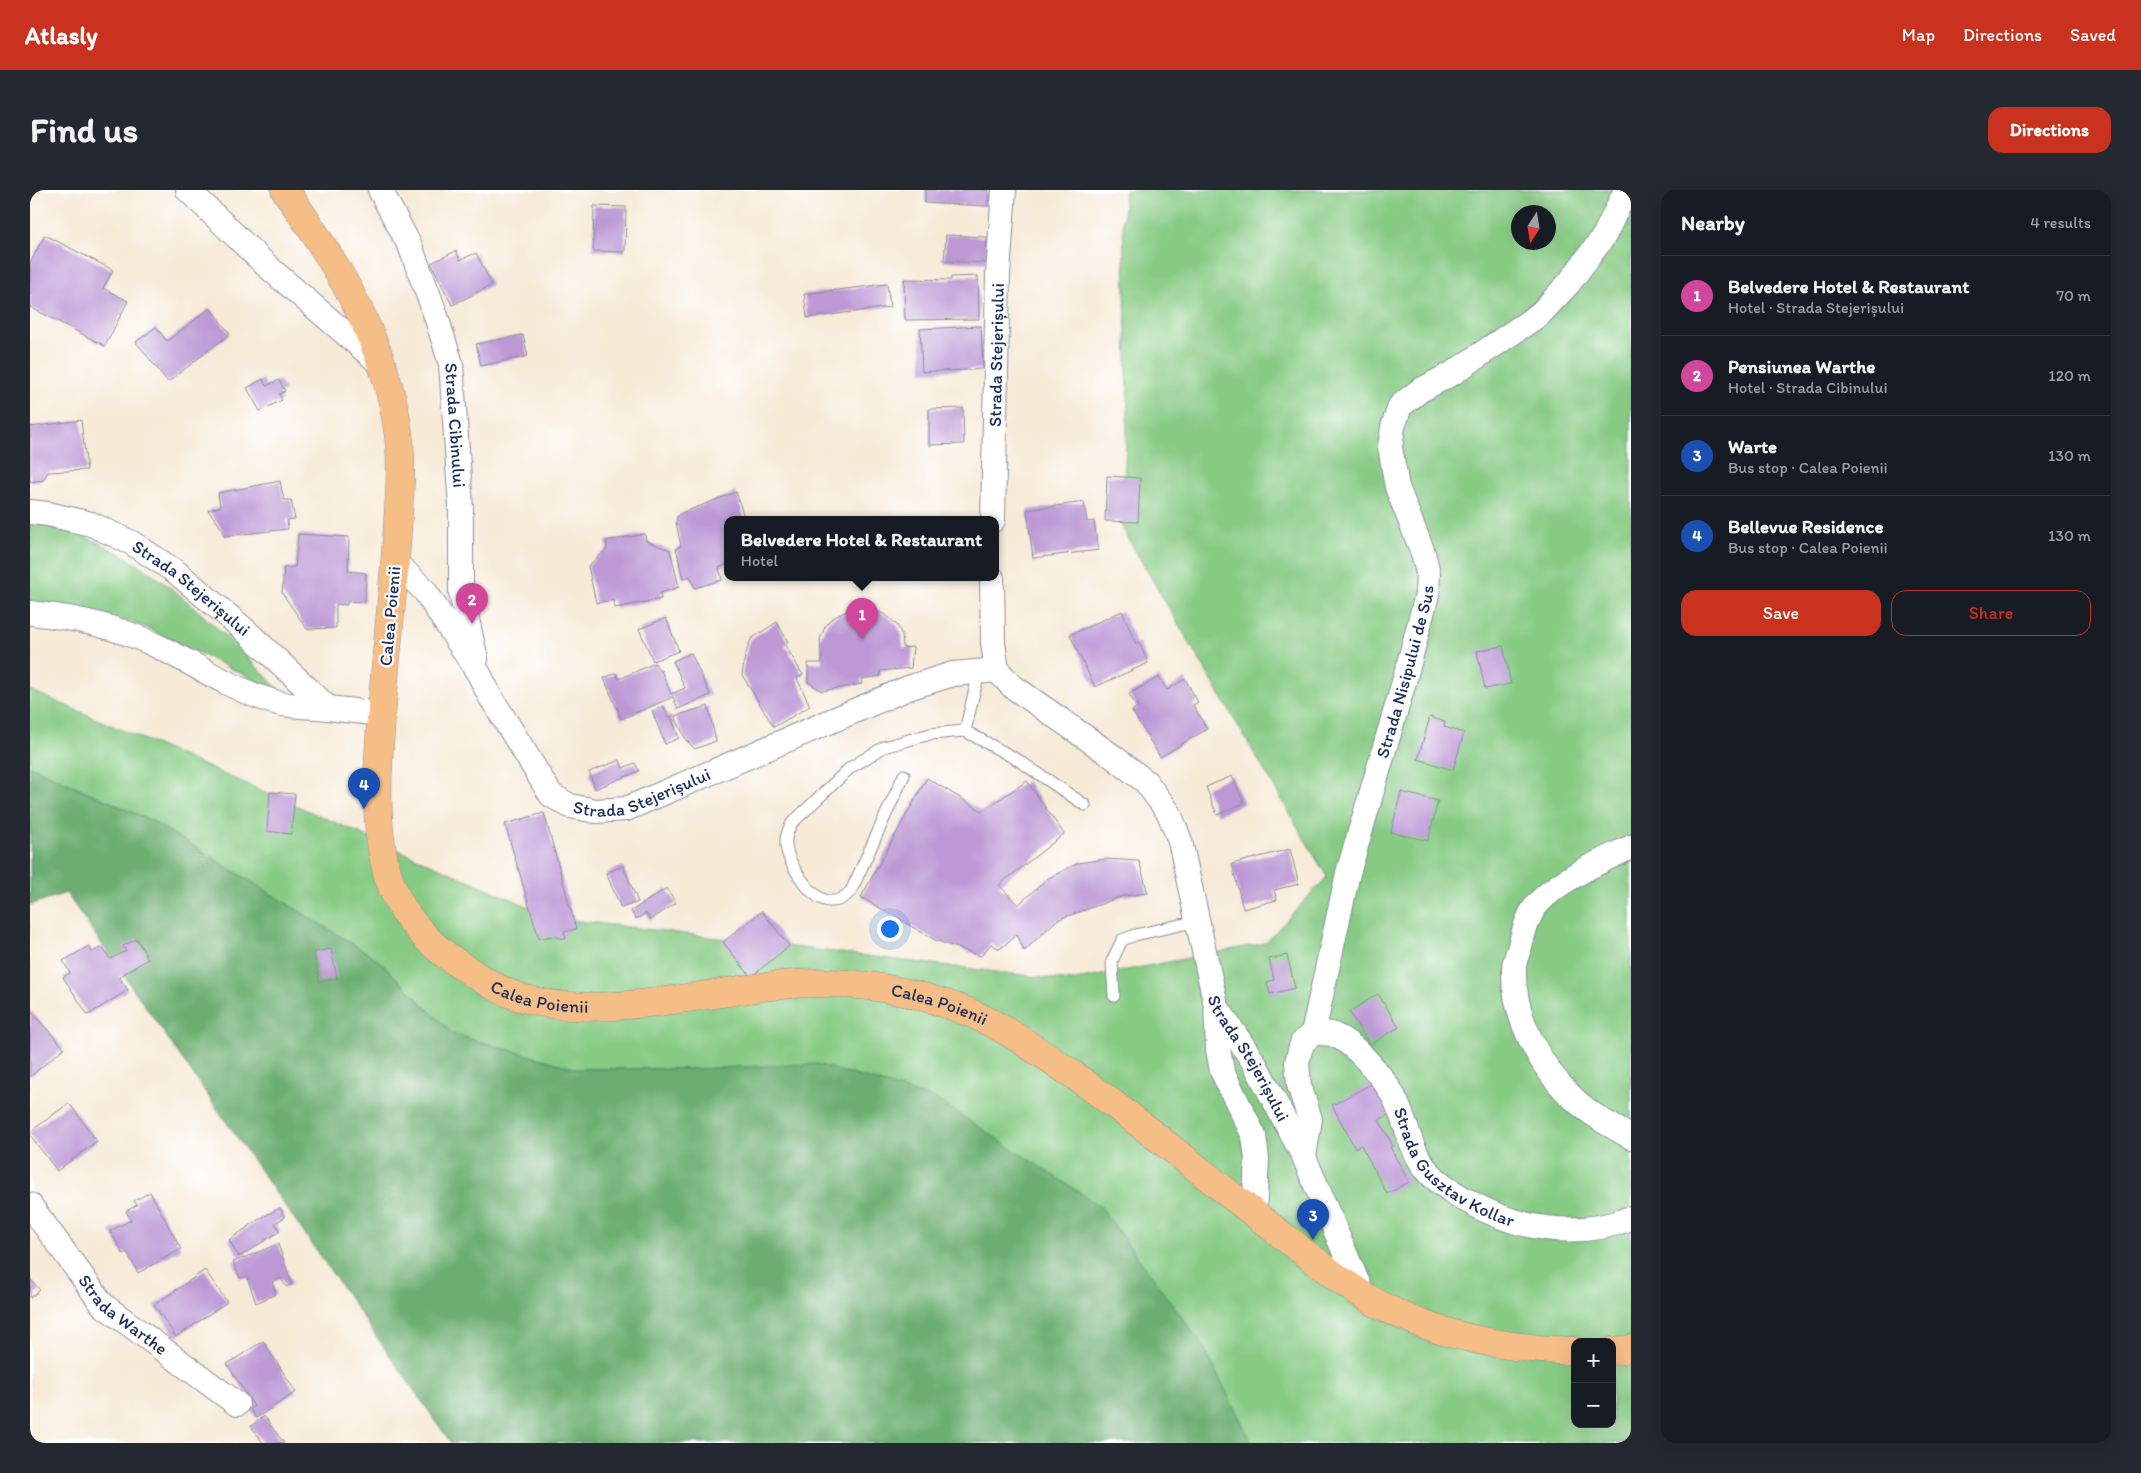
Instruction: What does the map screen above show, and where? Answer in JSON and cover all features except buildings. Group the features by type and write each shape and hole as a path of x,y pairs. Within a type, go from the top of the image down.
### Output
{"main road":[{"name":"Calea Poienii","path":"285,190 334,265 360,313 384,367 400,438 395,562 381,714 378,820 386,864 398,901 420,933 448,957 480,978 513,995 558,1005 603,1006 816,983 862,985 887,989 955,1007 998,1028 1036,1050 1097,1092 1254,1215 1362,1293"},
{"path":"1362,1293 1392,1312 1438,1329 1474,1339 1521,1349 1571,1351"},
{"path":"1616,1350 1631,1349"}],"street":[{"path":"188,190 267,266 384,367"},
{"name":"Strada Cibinului","path":"380,190 410,246 434,310 451,364 461,508 461,593 479,674"},
{"name":"Strada Stejerișului","path":"993,516 998,274 1004,190"},
{"name":"Strada Nisipului de Sus","path":"1304,1157 1310,1119 1299,1085 1297,1062 1302,1043 1313,1033 1348,873 1404,682 1427,595 1428,573 1423,553 1397,487 1390,447 1392,428 1400,406 1419,391 1453,373 1540,314 1569,283 1604,236 1626,190"},
{"name":"Strada Stejerișului","path":"30,512 48,514 91,524 139,548 176,572 246,631 328,708"},
{"name":"Strada Stejerișului","path":"395,562 424,591 479,674 495,704 551,795 570,806 596,811 626,810 908,688 953,674 988,671 1115,758 1146,782 1169,813 1180,841 1216,1006 1254,1064 1304,1157 1362,1293"},
{"path":"988,671 993,643 992,581"},
{"path":"30,613 79,620 116,629 153,644 232,686 270,701 381,714"},
{"path":"1631,847 1580,872 1535,908 1524,930 1514,967 1516,1003 1529,1038 1550,1070 1574,1099 1602,1121 1631,1137"},
{"path":"1216,1006 1218,1050 1222,1070 1254,1136 1257,1159 1254,1215"},
{"name":"Strada Gusztav Kollar","path":"1313,1033 1326,1033 1337,1036 1374,1068 1387,1084 1398,1104 1414,1151 1426,1169 1447,1189 1470,1203 1498,1217 1544,1228 1563,1230 1615,1224 1631,1218"},
{"name":"Strada Warthe","path":"30,1205 103,1305 236,1404"}],"lane":[{"path":"965,731 988,671"},
{"path":"904,775 850,891 843,898 831,902 821,899 802,880 791,862 786,846 787,832 792,823 850,768 884,747 930,734 965,731 1018,760 1085,805"},
{"path":"1114,996 1112,961 1122,940 1135,935 1198,921"}],"green space":[{"path":"1125,190 1631,190 1631,1443 1252,1443 1203,1346 694,1069 577,1069 453,1034 377,959 154,822 30,766 30,690 555,918 1071,981 1265,943 1327,877 1122,528 1128,401 1123,221"},
{"path":"30,523 69,531 105,546 138,565 170,587 200,612 284,694 277,697 251,678 143,626 114,617 30,606"},
{"path":"30,766 154,822 377,959 453,1034 577,1069 694,1069 817,1064 936,1099 1100,1206 1203,1346 1252,1443 451,1443 66,893 30,905"}],"place":[{"name":"Pensiunea Warthe","path":"472,624"},
{"name":"Belvedere Hotel & Restaurant","path":"862,639"},
{"name":"Bellevue Residence","path":"364,809"},
{"name":"Warte","path":"1313,1240"}]}
